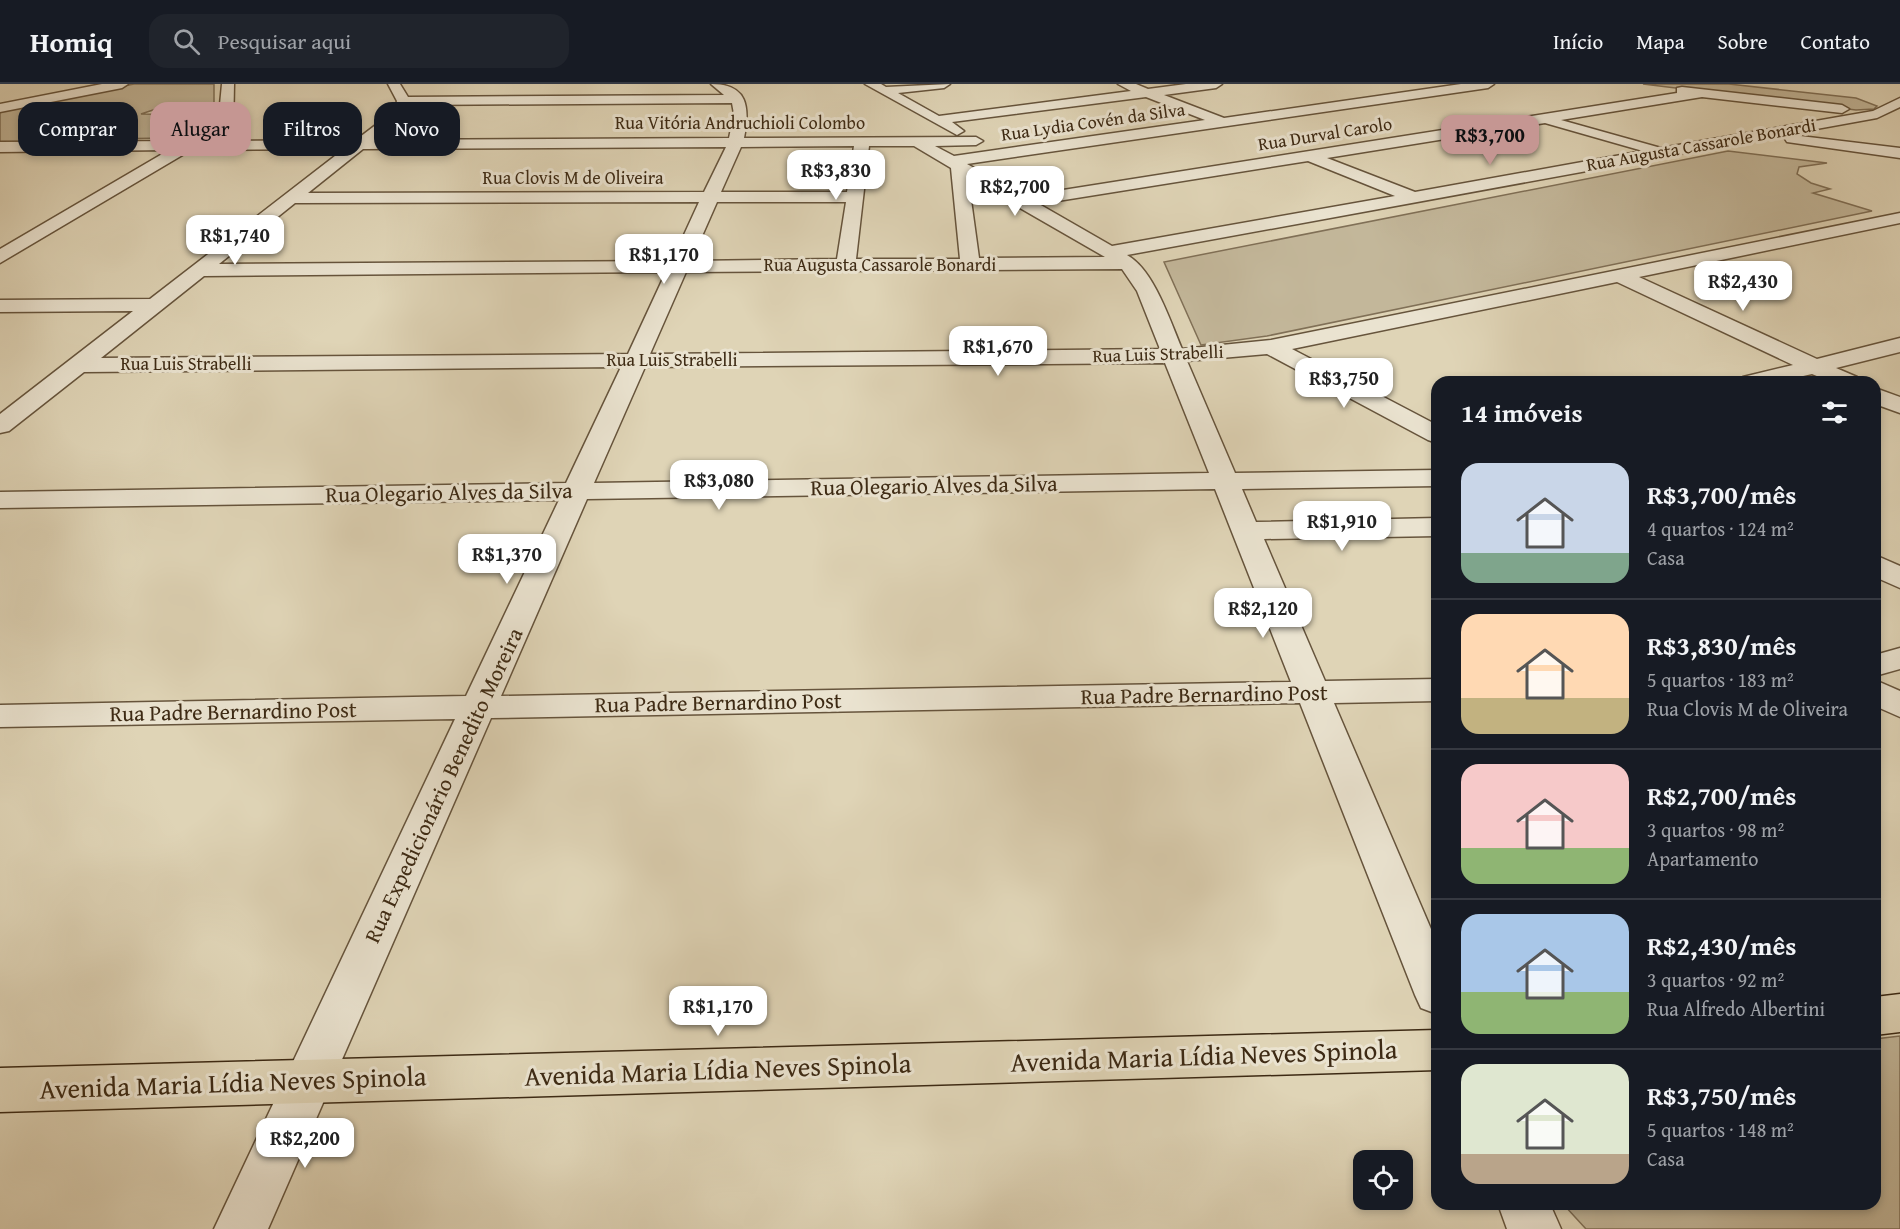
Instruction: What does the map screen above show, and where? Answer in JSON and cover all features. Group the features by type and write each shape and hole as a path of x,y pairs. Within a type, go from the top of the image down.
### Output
{"main road":[{"path":"1881,1015 1900,1013"},
{"name":"Avenida Maria Lídia Neves Spinola","path":"0,1090 1431,1050"}],"street":[{"path":"0,108 122,84"},
{"path":"227,102 228,84"},
{"path":"394,84 404,101"},
{"path":"557,84 573,100"},
{"path":"878,88 944,84"},
{"path":"1124,84 1256,135"},
{"path":"937,120 1215,84"},
{"path":"1423,84 1477,100"},
{"name":"Rua Lydia Covén da Silva","path":"955,163 1000,154 1488,84"},
{"path":"1649,87 1877,106 1900,117"},
{"path":"878,88 1000,154"},
{"path":"404,101 573,100 727,91"},
{"name":"Rua Expedicionário Benedito Moreira","path":"241,1229 735,143 742,112 727,91"},
{"name":"Rua Durval Carolo","path":"1022,202 1704,93"},
{"path":"362,143 400,112 404,101"},
{"name":"Rua Augusta Cassarole Bonardi","path":"200,270 970,264 1119,258 1413,197 1761,134 1900,102"},
{"path":"1510,109 1663,152"},
{"path":"1761,134 1900,153"},
{"name":"Rua Vitória Andruchioli Colombo","path":"362,145 976,141"},
{"path":"846,265 862,142"},
{"path":"918,142 1119,258 1147,291 1431,981"},
{"path":"1277,144 1413,197"},
{"name":"Rua Vitória Andruchioli Colombo","path":"0,147 18,147"},
{"path":"0,158 18,149"},
{"path":"0,257 171,156"},
{"path":"0,426 346,156"},
{"path":"955,163 970,264"},
{"name":"Rua Clovis M de Oliveira","path":"292,198 854,197"},
{"name":"Rua Luis Strabelli","path":"78,365 1174,356 1271,347 1900,218"},
{"path":"1620,276 1836,376"},
{"path":"0,306 155,305"},
{"path":"1775,376 1900,345"},
{"path":"1271,347 1431,432"},
{"path":"1881,398 1900,406"},
{"name":"Rua Olegario Alves da Silva","path":"0,500 1431,478"},
{"path":"1246,531 1431,527"},
{"path":"1881,568 1900,579"},
{"path":"1881,664 1900,658"},
{"name":"Rua Padre Bernardino Post","path":"0,716 1431,690"},
{"path":"1881,695 1900,706"},
{"path":"1526,1210 1534,1229"}],"shaded area":[{"path":"134,84 214,84 214,102 150,102 150,111 141,114 150,114 150,138 138,138 138,102 41,102"},
{"path":"1643,84 1729,84 1856,98 1877,106 1874,109 1856,110"},
{"path":"18,107 18,144 0,144 0,110"},
{"path":"1728,151 1827,163 1799,167 1797,174 1811,183 1830,189 1813,193 1872,211 1267,336 1201,345 1164,262"},
{"path":"1900,1036 1900,1229 1586,1229 1569,1210 1881,1210 1881,1038"}]}
